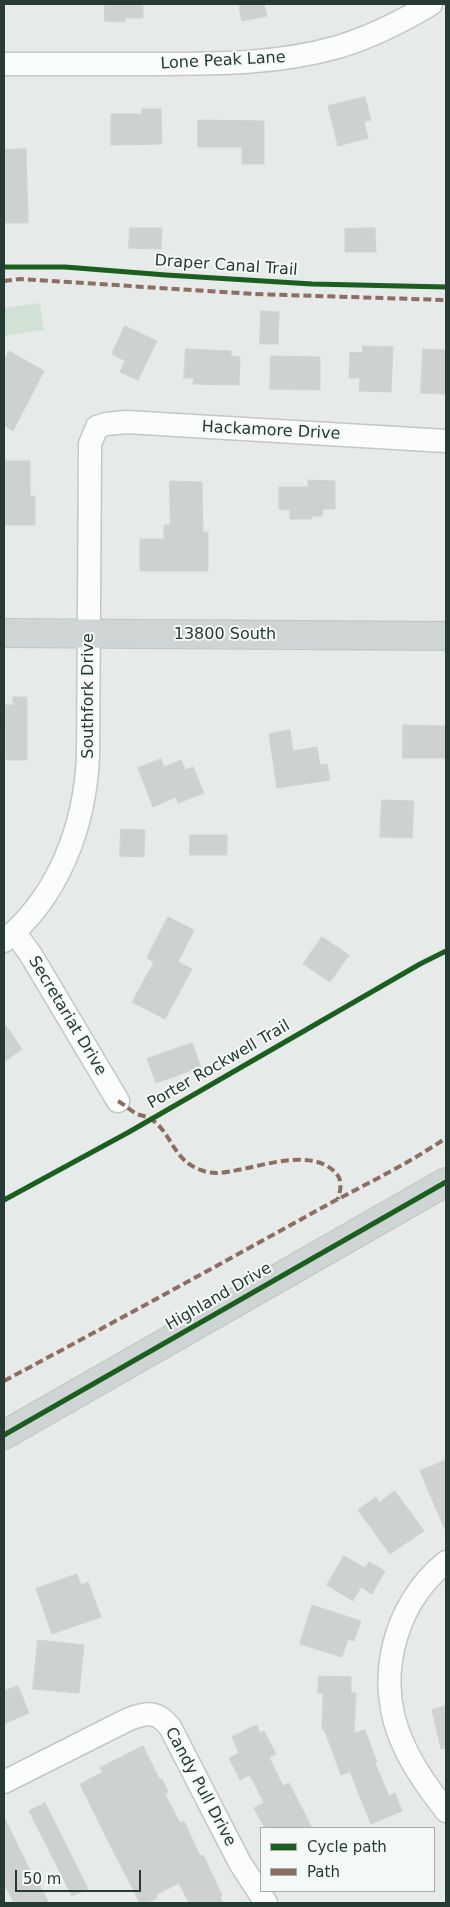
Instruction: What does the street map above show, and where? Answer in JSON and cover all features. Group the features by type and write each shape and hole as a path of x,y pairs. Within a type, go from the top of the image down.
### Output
{"main road":[{"name":"13800 South","path":"4,633 446,636"},
{"name":"Highland Drive","path":"4,1435 446,1182"}],"street":[{"name":"Lone Peak Lane","path":"4,64 174,64 271,61 317,52 362,39 431,4"},
{"name":"Hackamore Drive","path":"97,427 126,422 446,441"},
{"name":"Southfork Drive","path":"9,937 32,912 56,877 66,858 80,819 85,798 88,756 90,444 97,427"},
{"name":"Secretariat Drive","path":"9,937 31,955 118,1101"},
{"path":"446,1562 428,1578 405,1613 392,1653 389,1675 395,1721 403,1745 425,1782 446,1811"},
{"name":"Candy Pull Drive","path":"4,1782 130,1719 142,1715 161,1717 170,1727 240,1863 266,1903"}],"green space":[{"path":"40,303 44,330 4,336 4,308"}],"building":[{"path":"105,4 143,4 143,18 125,18 125,22 105,21"},
{"path":"239,4 264,4 267,16 242,21"},
{"path":"365,97 371,120 364,122 368,138 338,146 328,106"},
{"path":"142,109 161,109 162,144 111,145 111,114 142,114"},
{"path":"198,120 264,121 264,164 242,164 242,147 198,147"},
{"path":"26,149 28,223 4,223 4,150"},
{"path":"130,228 162,228 161,249 129,248"},
{"path":"375,228 376,252 345,252 345,229"},
{"path":"261,311 279,312 278,344 260,344"},
{"path":"125,326 157,341 138,380 120,372 125,361 112,354"},
{"path":"363,346 393,347 391,392 359,391 360,378 349,378 350,352 362,353"},
{"path":"186,349 231,351 231,356 240,357 239,385 193,384 194,378 184,378"},
{"path":"423,349 446,350 446,394 421,393"},
{"path":"9,351 44,371 13,431 4,425 4,361"},
{"path":"271,356 320,357 320,390 270,389"},
{"path":"4,461 30,461 30,496 35,496 35,525 4,525"},
{"path":"308,480 335,481 335,509 323,509 322,516 312,516 312,519 290,519 290,510 279,509 279,487 308,487"},
{"path":"170,481 202,482 203,532 208,532 208,571 140,571 140,539 164,539 164,525 170,525"},
{"path":"13,697 27,697 27,760 6,760 4,705 13,705"},
{"path":"403,725 446,726 446,758 403,758"},
{"path":"290,730 293,751 317,747 320,765 327,764 330,780 277,788 269,734"},
{"path":"161,759 164,767 181,760 185,770 193,767 204,793 178,803 176,797 153,807 138,768"},
{"path":"382,800 414,801 412,838 380,837"},
{"path":"121,829 145,830 144,857 120,856"},
{"path":"190,835 227,835 227,855 190,855"},
{"path":"168,917 194,930 178,962 192,969 165,1019 132,1002 154,962 147,958"},
{"path":"322,937 349,955 330,982 303,964"},
{"path":"4,1023 22,1049 4,1062"},
{"path":"192,1043 201,1067 156,1083 147,1059"},
{"path":"446,1460 446,1532 420,1471"},
{"path":"395,1491 424,1531 390,1554 358,1510 376,1497 379,1502"},
{"path":"344,1556 365,1568 369,1562 385,1571 372,1594 361,1587 353,1601 327,1585"},
{"path":"77,1574 81,1585 88,1582 101,1617 52,1634 36,1589"},
{"path":"312,1605 361,1621 354,1641 348,1639 342,1657 300,1644"},
{"path":"38,1640 84,1645 79,1693 33,1689"},
{"path":"319,1676 351,1677 351,1693 356,1693 354,1733 365,1730 377,1762 375,1763 389,1796 395,1793 402,1811 371,1824 350,1772 341,1775 324,1729 322,1729 323,1693 318,1693"},
{"path":"18,1686 29,1713 4,1724 4,1691"},
{"path":"446,1706 446,1748 441,1749 432,1710"},
{"path":"257,1725 260,1733 264,1731 276,1754 269,1757 283,1786 289,1783 311,1827 264,1827 254,1808 264,1803 250,1775 240,1780 229,1758 239,1753 232,1737"},
{"path":"143,1746 160,1780 162,1779 168,1792 165,1794 180,1823 184,1821 200,1856 203,1855 222,1895 220,1896 223,1903 189,1903 179,1883 156,1895 157,1898 146,1903 140,1903 106,1837 80,1784 103,1772 100,1768"},
{"path":"45,1803 88,1889 72,1896 29,1811"},
{"path":"4,1817 37,1885 39,1884 49,1903 14,1903 4,1883"}],"marked path":[{"path":"4,281 20,279 255,294 446,300"},
{"path":"118,1101 137,1114 151,1119 158,1125 178,1153 191,1166 216,1173 230,1172 277,1162 308,1160 322,1164 337,1174 340,1184 338,1199"},
{"path":"4,1381 395,1169 446,1138"}],"cycle path":[{"name":"Draper Canal Trail","path":"4,267 65,267 312,284 446,287"},
{"name":"Porter Rockwell Trail","path":"4,1200 129,1132 420,964 446,951"},
{"path":"4,1435 446,1182"}]}
